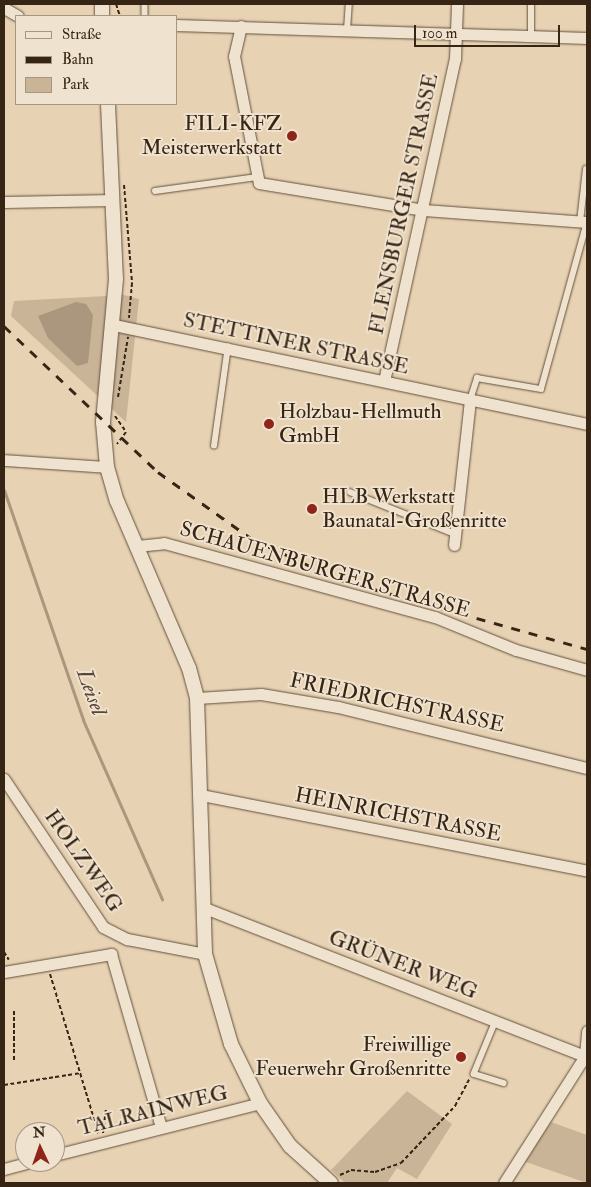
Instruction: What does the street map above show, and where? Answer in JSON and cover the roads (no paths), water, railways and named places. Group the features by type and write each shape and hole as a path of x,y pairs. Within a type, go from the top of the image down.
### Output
{"street":[{"name":"FLENSBURGER STRASSE","path":"384,381 424,210 456,34 457,4"},
{"path":"4,8 16,15"},
{"path":"178,25 587,38"},
{"path":"241,26 234,56 258,183 424,210 584,222"},
{"path":"108,105 114,200 114,325 103,422 107,467 136,546 189,668 197,698 205,954 232,1044 260,1103 290,1146 331,1183"},
{"path":"4,202 114,200"},
{"name":"STETTINER STRASSE","path":"114,325 228,347 587,424"},
{"path":"454,540 470,400"},
{"path":"4,460 107,467"},
{"name":"SCHAUENBURGER STRASSE","path":"136,546 164,543 435,618 516,650 587,670"},
{"name":"FRIEDRICHSTRASSE","path":"197,698 261,694 338,707 587,768"},
{"name":"HOLZWEG","path":"4,779 103,927 127,939 205,954"},
{"name":"HEINRICHSTRASSE","path":"201,795 587,872"},
{"name":"GRÜNER WEG","path":"205,908 586,1057"},
{"path":"4,972 111,954 127,939"},
{"path":"111,954 161,1127"},
{"path":"504,1183 586,1057 587,1031"},
{"name":"TALRAINWEG","path":"65,1153 260,1103"}],"lane":[{"path":"347,30 349,4"},
{"path":"530,36 531,4"},
{"path":"470,400 477,378 542,389 584,222 586,169"},
{"path":"156,191 257,177"},
{"path":"214,446 228,347"},
{"path":"350,492 454,540"},
{"path":"496,1021 474,1074 504,1083"}],"waterway":[{"name":"Leisel","path":"4,490 83,720 162,899"}],"railway":[{"path":"4,326 158,472 252,539 338,579 587,649"}],"place":[{"name":"FILI-KFZ Meisterwerkstatt","path":"292,136"},
{"name":"Holzbau-Hellmuth GmbH","path":"269,424"},
{"name":"HLB Werkstatt Baunatal-Großenritte","path":"312,509"},
{"name":"Freiwillige Feuerwehr Großenritte","path":"461,1057"}]}
